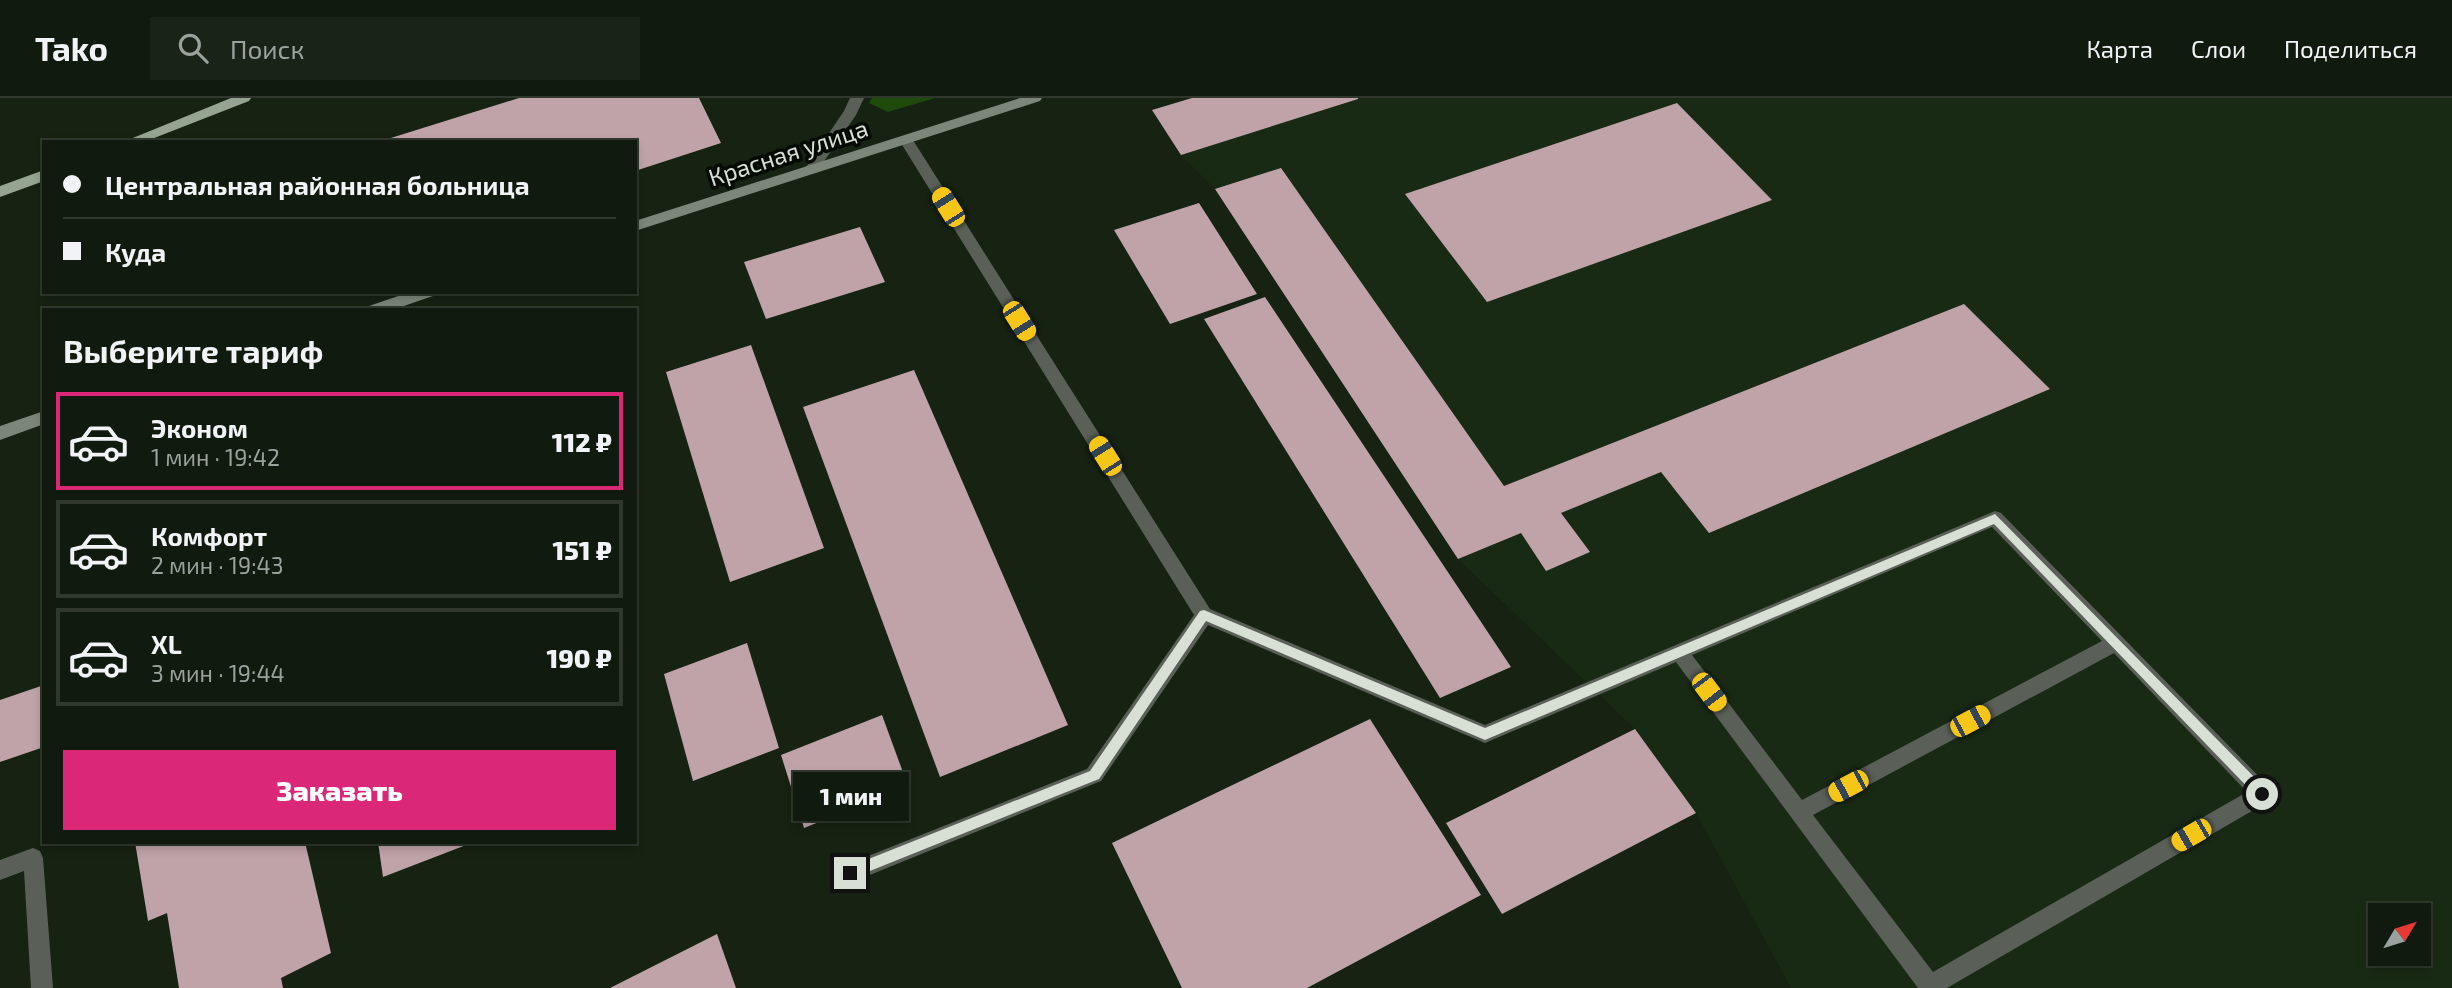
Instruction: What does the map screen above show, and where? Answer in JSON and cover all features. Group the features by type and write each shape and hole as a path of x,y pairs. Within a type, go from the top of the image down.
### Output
{"main road":[{"path":"135,140 244,98"},
{"name":"Красная улица","path":"637,225 1035,98"},
{"path":"0,192 42,176"},
{"path":"380,308 422,294"},
{"path":"0,433 42,418"}],"lane":[{"path":"811,170 851,112 857,98"},
{"path":"906,139 1204,615 1485,734 1995,518 2262,794 1930,986 1679,652"},
{"path":"850,873 1094,775 1204,615"},
{"path":"1800,811 2116,643"},
{"path":"0,870 33,858 42,988"}],"shaded area":[{"path":"1192,98 2452,98 2452,988 1791,988 1696,813 1635,729 1458,559 1215,189 1181,155 1152,110"}],"green space":[{"path":"872,98 935,98 888,112 869,103"}],"building":[{"path":"519,98 699,98 721,143 637,170 637,140 384,140"},
{"path":"1192,98 1358,99 1181,155 1152,110"},
{"path":"1677,103 1772,200 1487,302 1405,194"},
{"path":"1281,168 1504,486 1964,304 2050,389 1709,533 1661,472 1561,513 1590,552 1546,571 1521,533 1458,559 1215,189"},
{"path":"1199,203 1257,294 1170,324 1114,230"},
{"path":"860,227 885,282 766,319 744,262"},
{"path":"1265,297 1511,667 1440,698 1204,319"},
{"path":"751,345 824,548 730,582 666,372"},
{"path":"914,370 1068,725 940,777 803,407"},
{"path":"747,643 779,748 693,781 664,674"},
{"path":"42,686 42,748 0,762 0,700"},
{"path":"882,715 908,786 804,828 781,755"},
{"path":"1370,719 1481,895 1307,988 1182,988 1112,843"},
{"path":"1635,729 1696,813 1502,914 1446,823"},
{"path":"135,844 305,844 331,953 281,978 283,988 179,988 167,913 148,921"},
{"path":"378,844 469,844 383,877"},
{"path":"717,934 736,988 610,988"}],"route":[{"path":"850,873 1094,775 1204,615 1485,734 1995,518 2262,794"}]}
